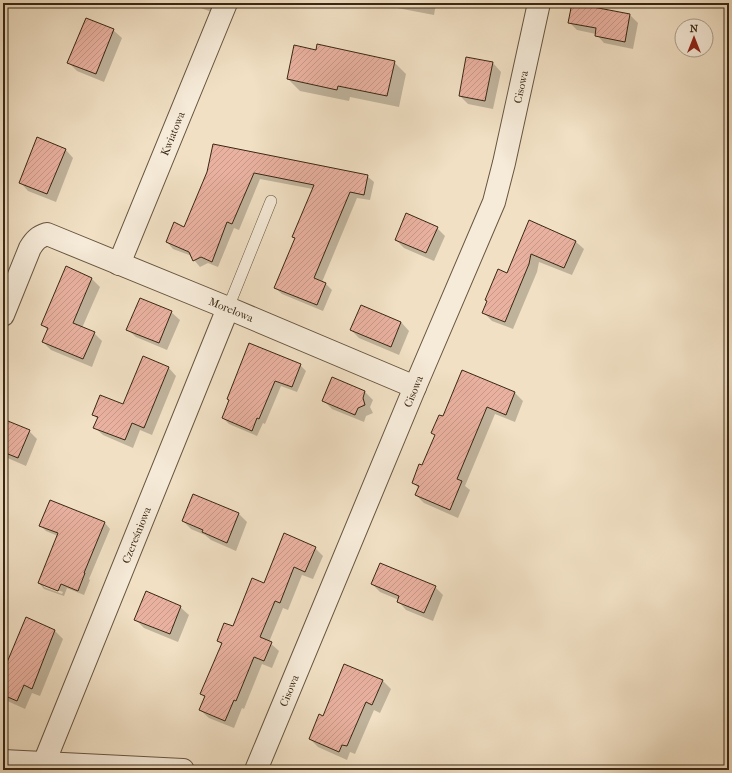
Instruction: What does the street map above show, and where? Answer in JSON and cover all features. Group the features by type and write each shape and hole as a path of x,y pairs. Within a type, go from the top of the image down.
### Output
{"street":[{"name":"Kwiatowa","path":"120,264 226,3"},
{"name":"Cisowa","path":"256,770 415,387 494,202 539,3"},
{"name":"Morelowa","path":"3,315 30,248 35,240 47,234 415,387"},
{"name":"Czereśniowa","path":"44,763 228,308"},
{"path":"3,761 183,770"}],"lane":[{"path":"228,308 271,201"}],"building":[{"path":"572,3 630,14 625,42 595,36 596,28 568,23"},
{"path":"86,18 114,29 96,74 67,63"},
{"path":"317,44 395,61 387,96 338,86 337,90 287,79 294,45 316,50"},
{"path":"466,57 493,62 485,101 459,96"},
{"path":"37,137 66,149 47,194 19,183"},
{"path":"213,144 368,175 364,195 350,192 314,278 326,283 317,305 274,288 295,238 292,237 314,185 254,173 232,224 227,222 212,262 201,257 193,261 189,252 166,242 174,222 184,227 207,172"},
{"path":"406,213 438,227 426,253 395,240"},
{"path":"529,220 576,241 564,268 531,254 529,264 505,322 482,313 487,301 485,300 498,269 507,273"},
{"path":"66,266 92,278 73,323 95,332 83,359 42,342 48,328 41,325"},
{"path":"140,298 172,311 159,343 126,330"},
{"path":"361,305 401,322 391,347 350,330"},
{"path":"249,343 301,364 292,387 275,381 259,419 257,418 252,431 222,418 229,400 227,399"},
{"path":"143,356 169,367 144,428 132,423 125,440 93,428 98,417 92,415 100,395 123,404"},
{"path":"462,370 515,392 506,415 487,407 457,479 462,481 450,510 415,495 419,486 412,483 419,464 422,465 435,435 431,433 439,415 443,416"},
{"path":"332,377 365,391 363,398 365,405 358,408 355,415 322,401"},
{"path":"3,419 30,430 18,458 3,452"},
{"path":"193,494 239,513 227,543 182,521"},
{"path":"50,500 105,522 78,591 61,584 58,591 38,583 58,533 39,526"},
{"path":"284,533 316,547 305,572 294,567 280,603 275,601 260,637 272,642 264,661 254,657 236,701 234,700 225,721 199,710 205,696 200,694 222,643 217,641 224,623 233,626 252,578 264,583"},
{"path":"380,563 436,586 424,613 397,602 399,596 371,584"},
{"path":"146,591 181,606 170,634 134,620"},
{"path":"26,617 55,630 32,689 24,685 17,701 3,695 3,672"},
{"path":"344,664 383,680 372,705 366,702 347,746 342,745 339,752 309,739 319,714 323,716"}]}
